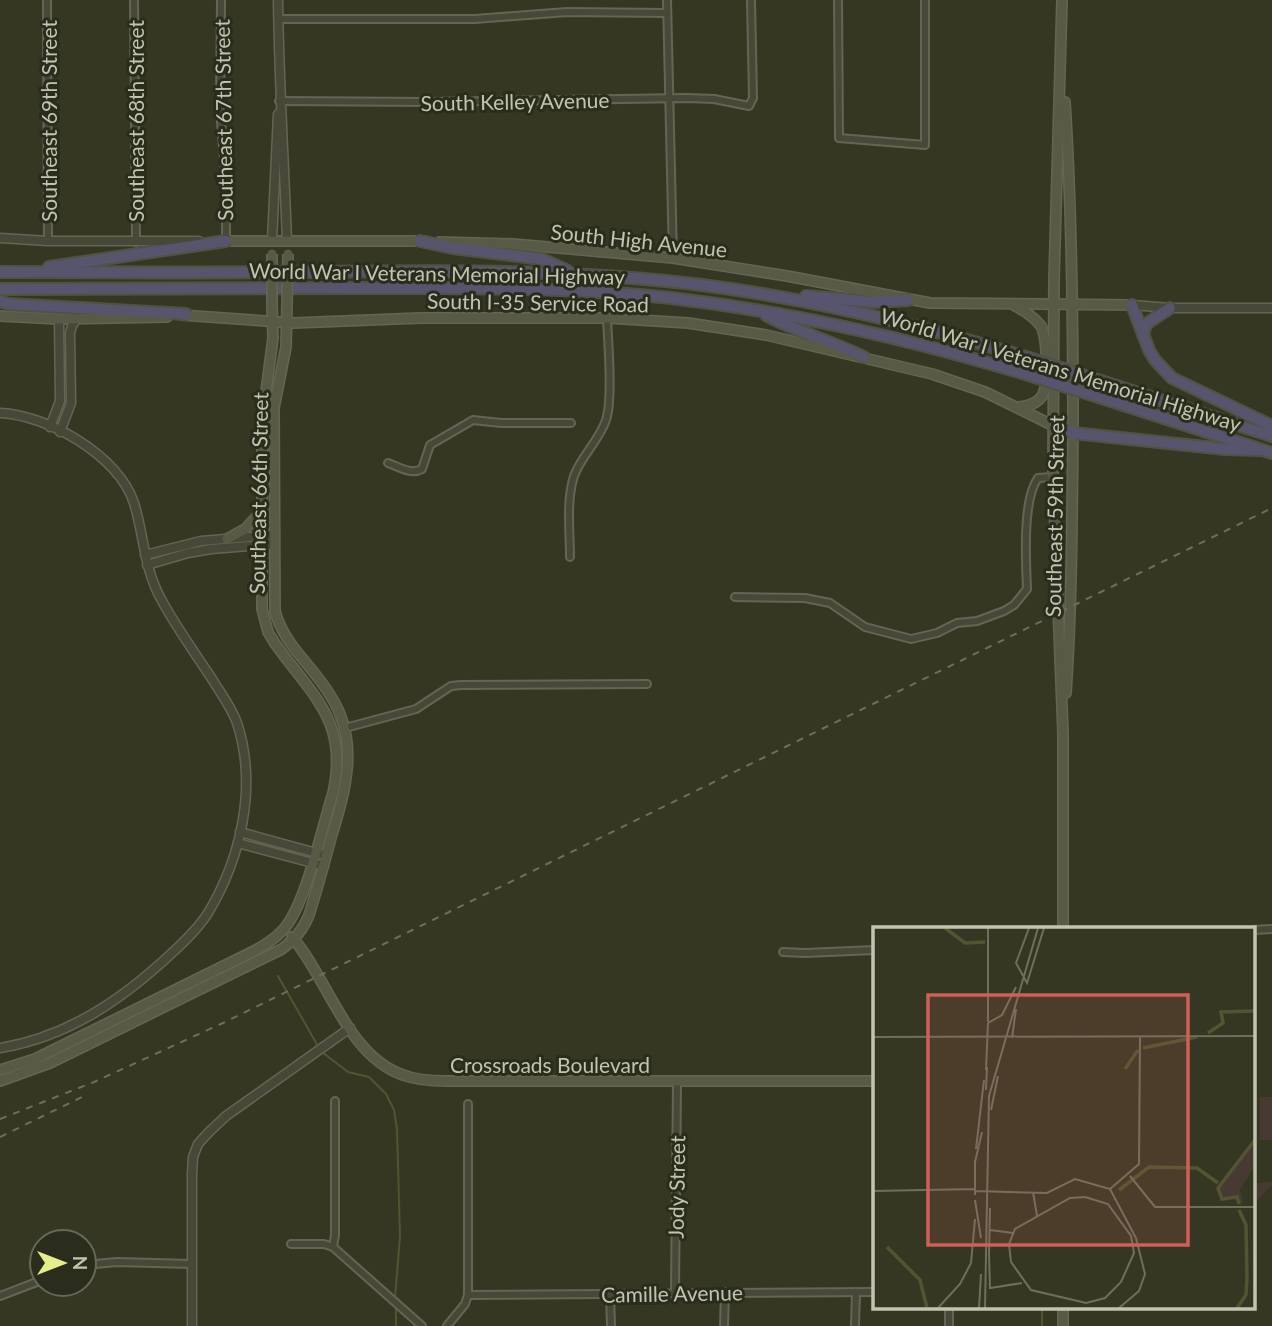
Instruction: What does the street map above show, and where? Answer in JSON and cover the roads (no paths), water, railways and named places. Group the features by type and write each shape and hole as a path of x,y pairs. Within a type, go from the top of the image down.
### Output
{"highway":[{"path":"25,272 226,241"},
{"path":"420,242 542,259 573,273"},
{"name":"World War I Veterans Memorial Highway","path":"0,272 573,273 760,293 897,320 1026,357 1272,436"},
{"name":"World War I Veterans Memorial Highway","path":"0,289 532,289 659,297 757,310 886,335 1022,373 1272,453"},
{"path":"760,293 874,302 908,300"},
{"path":"0,301 186,314"},
{"path":"1132,305 1155,360 1172,378 1272,426"},
{"path":"1143,335 1146,324 1170,308"},
{"path":"757,310 792,330 843,346 864,357"},
{"path":"1054,426 1073,433 1225,449 1260,450"}],"main road":[{"name":"Southeast 59th Street","path":"1062,0 1054,305 1053,477 1063,733 1063,927"},
{"name":"Southeast 59th Street","path":"1062,49 1072,206 1073,305 1069,639 1063,733"},
{"name":"South High Avenue","path":"226,241 513,244 673,258 787,276 908,300 950,304 1132,305"},
{"name":"Southeast 66th Street","path":"272,241 271,360 262,411 262,609 268,632 323,706 334,733 336,747 336,778 314,857 300,901 285,928"},
{"name":"Southeast 66th Street","path":"287,241 286,347 274,408 273,598 277,622 288,641 334,700 345,728 349,770 309,915 295,939"},
{"path":"1014,305 1039,324 1046,349 1045,389 1042,396 1029,406 1019,407"},
{"name":"South I-35 Service Road","path":"3,316 154,318 186,314 287,322 399,318 607,318 688,323 729,328 864,357 957,381 1019,407 1054,426"},
{"path":"227,539 245,529 262,511"},
{"path":"0,1070 35,1059 252,952 273,940 285,928"},
{"name":"Crossroads Boulevard","path":"285,928 295,939 350,1028 376,1058 400,1074 412,1078 446,1081 873,1081"},
{"path":"0,1081 57,1059 282,949 295,939"},
{"path":"1063,1308 1063,1326"}],"street":[{"name":"Southeast 69th Street","path":"47,0 48,241"},
{"name":"Southeast 68th Street","path":"134,0 136,242"},
{"name":"Southeast 67th Street","path":"221,0 220,108 226,184 226,241"},
{"name":"Southeast 66th Street","path":"272,241 279,101 278,0"},
{"path":"667,0 673,258"},
{"name":"South Kelley Avenue","path":"279,101 714,99 749,106 753,98 751,0"},
{"path":"838,0 839,138 925,145 925,0"},
{"path":"278,19 475,19 567,12 666,13"},
{"name":"Southeast 66th Street","path":"279,101 284,135 287,241"},
{"name":"South High Avenue","path":"0,239 226,241"},
{"name":"South High Avenue","path":"1132,305 1170,308 1272,308"},
{"path":"50,427 60,401 60,318"},
{"path":"60,432 71,403 70,333 77,318"},
{"path":"570,557 570,494 575,475 607,419 607,318"},
{"path":"0,413 30,419 82,442 107,461 125,485 133,500 145,555 160,599 225,699 237,724 246,771 246,800 238,843 228,877 206,916 154,971 117,1000 45,1038 0,1048"},
{"path":"388,463 418,472 422,469 430,445 473,420 571,423"},
{"path":"735,597 805,598 830,603 865,627 911,639 937,634 957,623 977,621 1004,611 1014,606 1027,589 1027,525 1032,486 1038,478 1053,477"},
{"path":"145,555 186,543 227,539 262,541"},
{"path":"148,565 188,553 274,540"},
{"path":"345,728 416,709 444,691 461,685 647,684"},
{"path":"240,832 325,861"},
{"path":"238,843 314,857"},
{"path":"1254,930 1272,929"},
{"path":"783,952 873,950"},
{"path":"192,1326 192,1174 193,1157 198,1144 226,1116 350,1028"},
{"name":"Jody Street","path":"676,1292 677,1082"},
{"path":"333,1247 335,1101"},
{"path":"447,1326 465,1304 468,1295 468,1104"},
{"path":"291,1244 324,1244 333,1247 422,1326"},
{"path":"98,1264 192,1264"},
{"path":"0,1296 28,1285"},
{"path":"724,1326 725,1292"},
{"path":"855,1326 856,1292"},
{"name":"Camille Avenue","path":"468,1295 873,1292"},
{"path":"610,1294 611,1326"},
{"path":"949,1308 949,1326"}],"waterway":[{"path":"278,976 319,1048"},
{"path":"322,1052 348,1072 369,1077 386,1094 394,1110 400,1236 395,1298"},
{"path":"396,1307 396,1326"},
{"path":"1042,1308 1042,1326"}],"railway":[{"path":"0,1119 94,1082 223,1023 1272,508"},
{"path":"0,1137 82,1097"}]}
